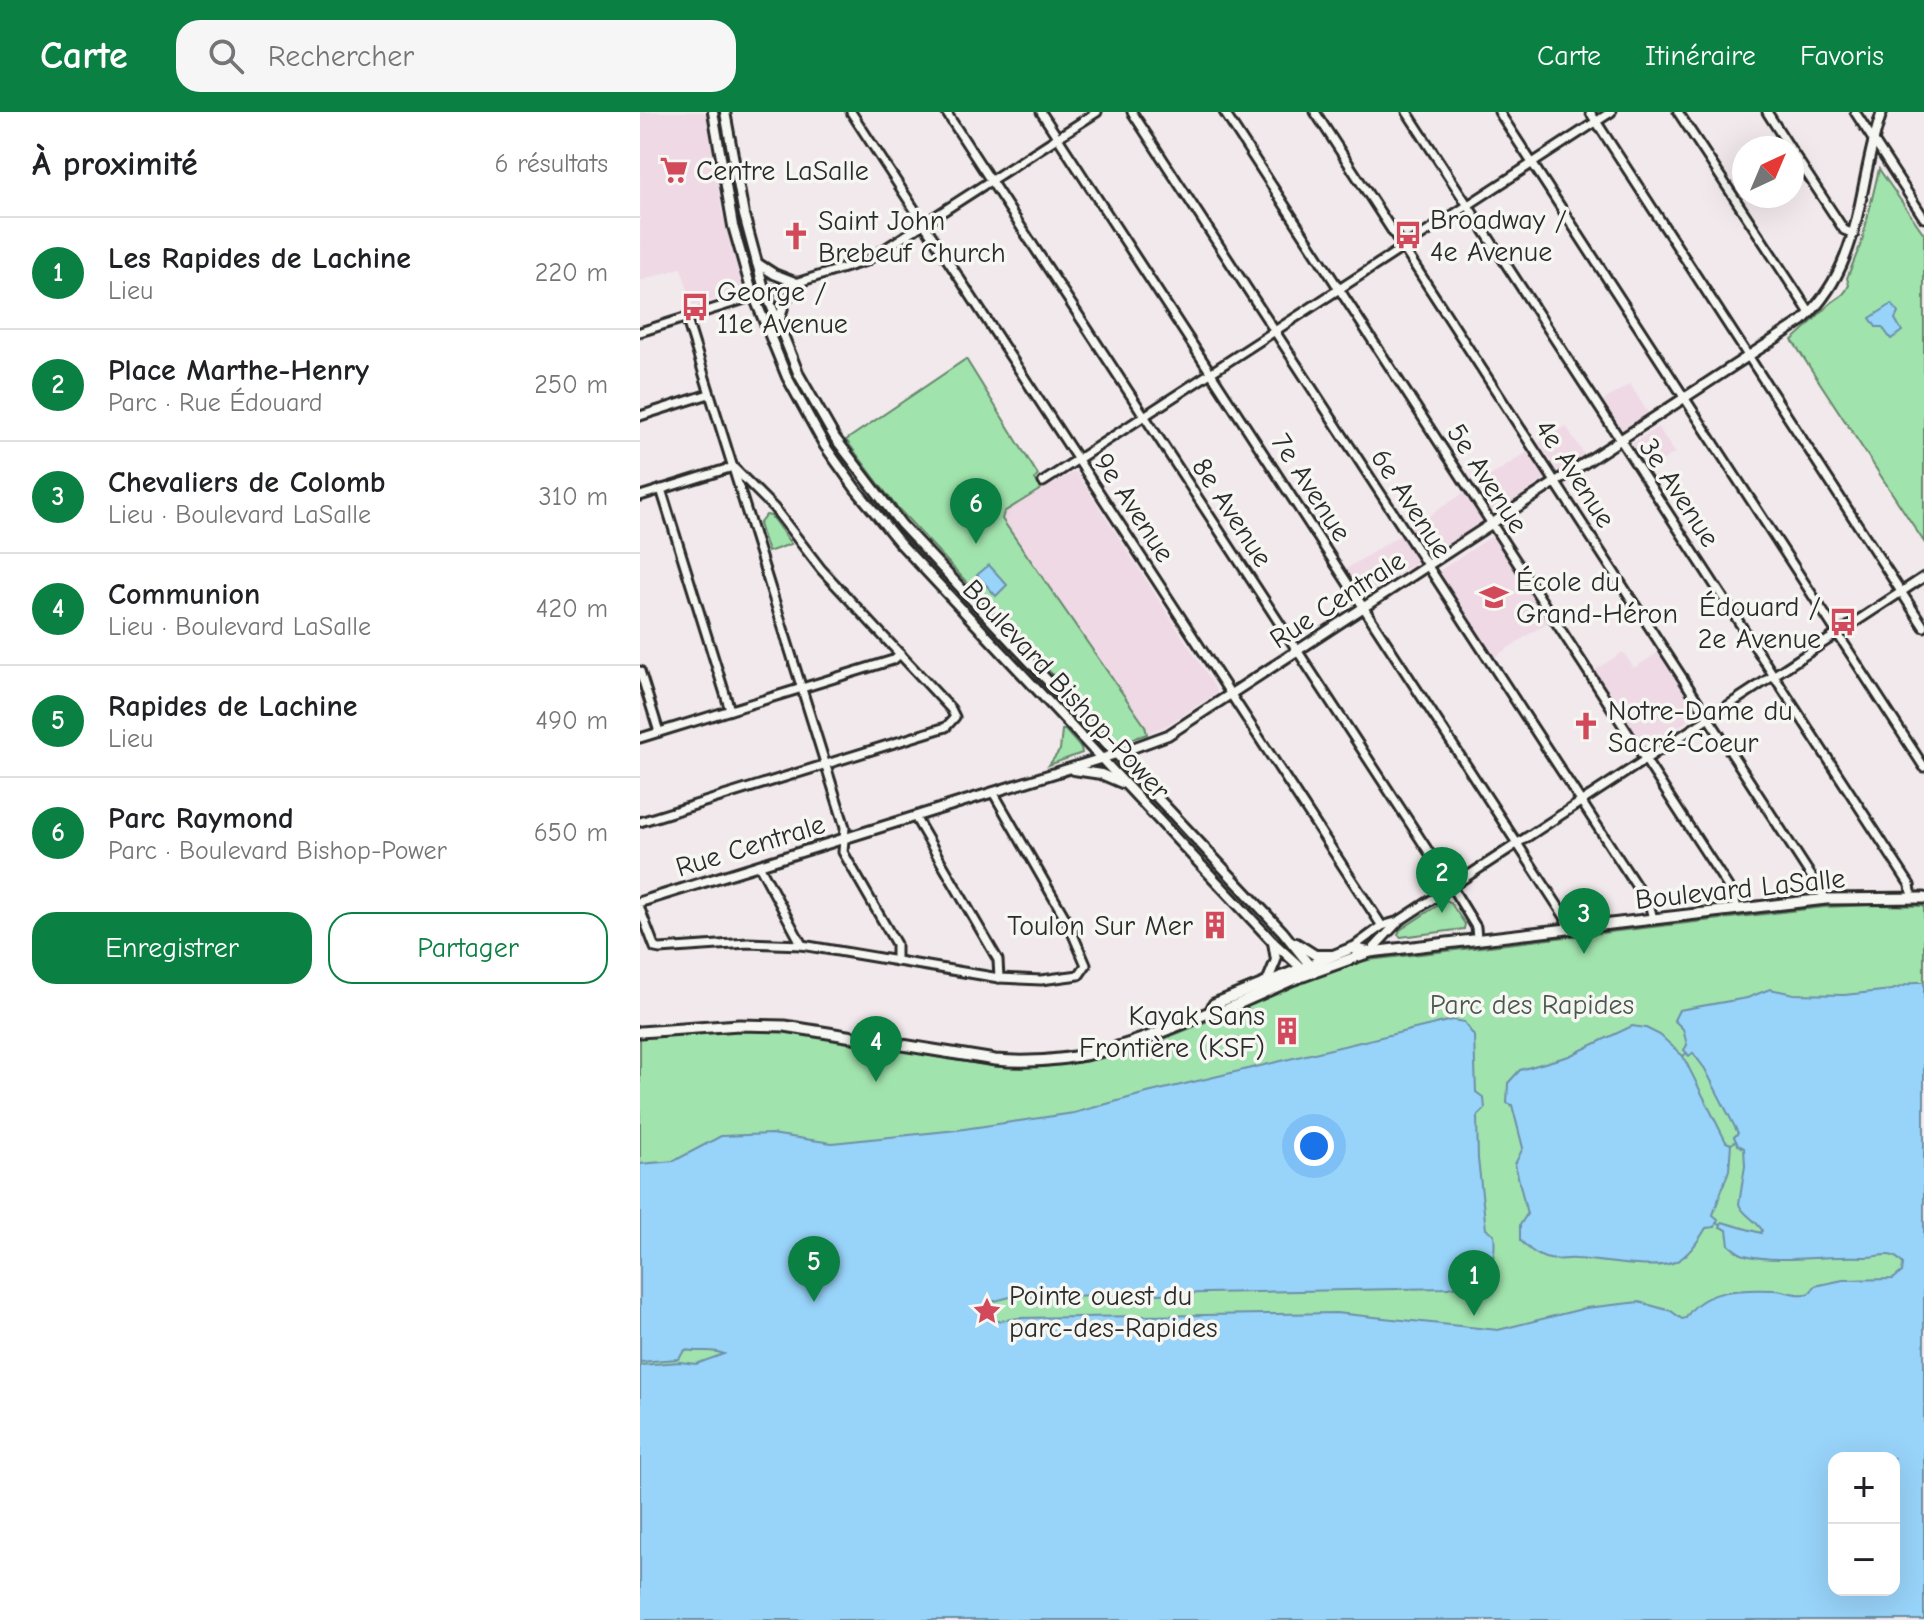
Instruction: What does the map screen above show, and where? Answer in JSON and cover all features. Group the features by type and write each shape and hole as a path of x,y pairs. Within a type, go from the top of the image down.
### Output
{"main road":[{"name":"Boulevard LaSalle","path":"1210,1012 1214,1004 1267,982 1370,952 1826,899 1924,898"},
{"name":"Boulevard LaSalle","path":"640,1032 739,1025 785,1026 995,1060 1041,1061 1088,1056 1126,1047 1210,1012 1218,1013 1352,948 1370,952"}],"street":[{"name":"Boulevard Bishop-Power","path":"713,112 733,226 753,297 776,354 825,446 899,542 1273,942 1306,972"},
{"name":"Boulevard Bishop-Power","path":"725,112 756,262 778,327 813,402 867,483 901,524 1284,934 1306,972"},
{"name":"9e Avenue","path":"851,112 1382,926"},
{"name":"8e Avenue","path":"946,112 1451,886 1476,927 1477,939"},
{"name":"7e Avenue","path":"1041,112 1566,918 1568,929"},
{"path":"640,332 866,261 1097,112"},
{"name":"6e Avenue","path":"1132,112 1651,908 1653,919"},
{"name":"5e Avenue","path":"1224,112 1735,898 1737,909"},
{"name":"4e Avenue","path":"1315,112 1826,899"},
{"name":"3e Avenue","path":"1407,112 1910,885 1912,898"},
{"path":"1499,112 1924,767"},
{"path":"1590,112 1924,627"},
{"path":"1043,482 1611,112"},
{"path":"1678,112 1810,313"},
{"path":"1767,112 1783,136"},
{"path":"1855,112 1924,218"},
{"name":"Rue Centrale","path":"640,902 1102,759 1168,735 1231,695 1749,357 1810,313 1837,278 1855,234 1882,112"},
{"path":"1804,169 1844,230 1855,234"},
{"path":"756,262 774,274 797,283"},
{"path":"778,327 784,303 797,283"},
{"path":"686,317 845,827 843,852 897,946 896,961"},
{"path":"640,416 709,394"},
{"path":"640,496 733,467"},
{"path":"640,822 946,727 954,720 951,709 821,569 774,508 733,467"},
{"path":"661,489 730,710"},
{"path":"1352,948 1382,926 1399,921 1924,577"},
{"path":"640,738 893,660 900,654"},
{"path":"640,671 659,732"},
{"path":"1065,770 1101,774 1130,789"},
{"path":"640,909 655,948 660,949 748,943 802,945 999,978 1052,980 1079,975 1086,965 1068,923 993,792"},
{"path":"915,817 998,960 999,978"},
{"path":"759,865 802,945"},
{"path":"1370,952 1399,921"},
{"path":"1284,934 1311,953 1324,956 1339,954"},
{"path":"1267,982 1276,960 1273,942"}],"shaded area":[{"path":"640,112 706,112 722,212 743,289 741,291 693,306 681,268 640,281"},
{"path":"1630,384 1648,413 1622,429 1603,401"},
{"path":"1566,426 1584,454 1558,471 1539,443"},
{"path":"1658,427 1675,453 1647,470 1632,444"},
{"path":"1529,451 1545,479 1493,514 1475,486"},
{"path":"1074,472 1217,690 1217,693 1167,725 1147,734 1145,726 1002,519 1004,512"},
{"path":"1464,493 1482,521 1428,556 1410,528"},
{"path":"1400,535 1417,562 1363,595 1346,569"},
{"name":"École du Grand-Héron","path":"1492,536 1548,622 1495,657 1439,571"},
{"path":"1623,652 1634,668 1659,652 1699,713 1646,748 1595,670"}],"green space":[{"path":"1879,169 1924,234 1924,542 1792,340 1847,289 1847,278 1862,241"},
{"path":"966,359 1038,475 1035,479 1041,489 1004,512 1002,519 1145,726 1147,734 1115,742 895,505 846,440"},
{"path":"766,515 771,516 791,544 768,552 759,524"},
{"path":"1062,730 1081,748 1082,753 1049,765 1060,750"},
{"path":"1446,900 1465,924 1464,929 1398,935 1400,930"},
{"name":"Parc des Rapides","path":"1924,906 1924,1620 640,1620 640,1037 722,1030 783,1030 964,1062 1029,1067 1061,1065 1140,1047 1291,985 1369,960 1825,907"}],"water":[{"path":"1892,304 1898,313 1895,319 1902,331 1891,339 1870,318"},
{"path":"989,565 1007,585 996,596 977,575"},
{"path":"1924,982 1924,1620 640,1620 640,1365 696,1364 724,1354 685,1350 678,1359 640,1362 640,1164 674,1161 721,1136 771,1134 832,1143 957,1130 1074,1113 1452,1020 1464,1022 1474,1036 1476,1092 1484,1098 1485,1109 1477,1117 1478,1159 1486,1229 1494,1234 1494,1248 1486,1273 1475,1282 1448,1288 1010,1297 983,1304 984,1318 992,1322 1019,1318 1336,1313 1498,1330 1586,1308 1639,1302 1671,1311 1682,1319 1702,1301 1725,1292 1778,1290 1806,1294 1815,1286 1843,1280 1893,1279 1902,1272 1903,1264 1889,1255 1758,1258 1741,1254 1729,1245 1727,1230 1720,1227 1722,1222 1761,1233 1762,1230 1739,1204 1745,1166 1744,1148 1738,1145 1734,1137 1738,1133 1705,1069 1693,1053 1689,1056 1684,1050 1687,1045 1683,1029 1674,1020 1679,1010 1747,998 1770,989 1794,994 1844,995 1892,990"},
{"path":"1632,1026 1660,1035 1683,1056 1726,1142 1731,1144 1729,1170 1713,1215 1718,1219 1715,1227 1706,1228 1686,1255 1668,1264 1545,1258 1520,1240 1520,1225 1527,1214 1515,1164 1523,1148 1512,1105 1507,1103 1508,1083 1520,1070 1569,1056"}],"waterway":[{"path":"1683,1056 1687,1053"},
{"path":"1731,1144 1736,1141"},
{"path":"1716,1223 1721,1224"}],"place":[{"name":"Centre LaSalle","path":"674,170"},
{"name":"Broadway / 4e Avenue","path":"1408,235"},
{"name":"Saint John Brebeuf Church","path":"796,236"},
{"name":"George / 11e Avenue","path":"695,307"},
{"name":"Parc Raymond","path":"976,544"},
{"name":"École du Grand-Héron","path":"1494,597"},
{"name":"Édouard / 2e Avenue","path":"1843,622"},
{"name":"Notre-Dame du Sacré-Coeur","path":"1586,726"},
{"name":"Place Marthe-Henry","path":"1442,913"},
{"name":"Toulon Sur Mer","path":"1215,925"},
{"name":"Chevaliers de Colomb","path":"1584,954"},
{"name":"Kayak Sans Frontière (KSF)","path":"1287,1031"},
{"name":"Communion","path":"876,1082"},
{"name":"Rapides de Lachine","path":"814,1302"},
{"name":"Pointe ouest du parc-des-Rapides","path":"987,1311"},
{"name":"Les Rapides de Lachine","path":"1474,1316"}]}
